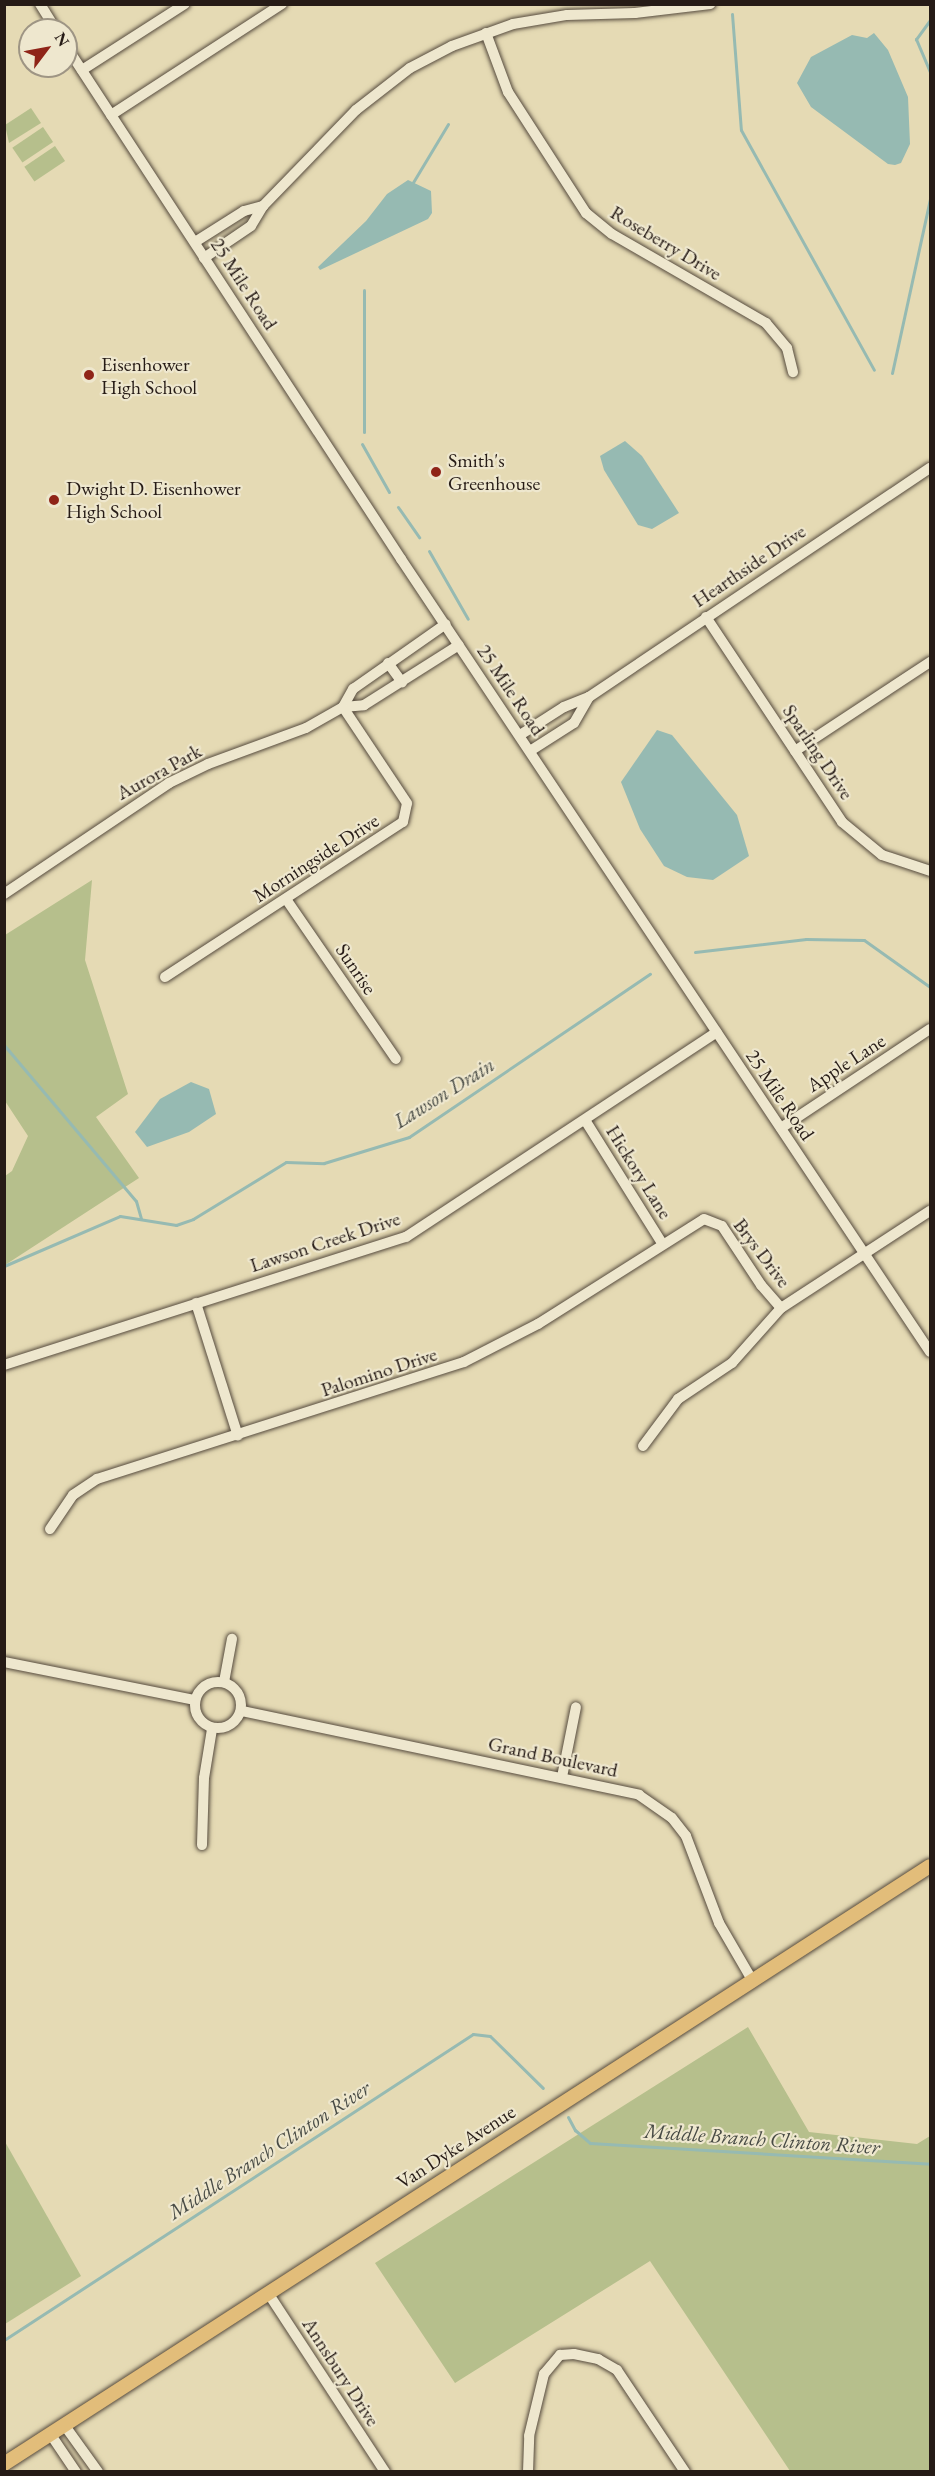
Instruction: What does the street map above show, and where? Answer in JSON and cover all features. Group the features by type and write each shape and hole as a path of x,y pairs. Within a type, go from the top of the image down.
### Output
{"main road":[{"name":"Van Dyke Avenue","path":"4,2464 930,1866"}],"street":[{"path":"40,4 49,18"},
{"path":"82,70 184,4"},
{"path":"111,115 282,4"},
{"path":"204,258 251,226 263,206 356,110 390,82 431,57 486,33 567,15 711,4"},
{"name":"Roseberry Drive","path":"486,33 508,92 586,213 612,234 766,323 787,348 793,372"},
{"name":"25 Mile Road","path":"78,64 459,645 930,1352"},
{"path":"195,242 244,211 263,206"},
{"name":"Hearthside Drive","path":"520,735 564,707 589,697 930,468"},
{"name":"Sparling Drive","path":"706,617 795,751 856,837 882,855 930,871"},
{"name":"Aurora Park","path":"343,707 353,689 446,624"},
{"name":"Aurora Park","path":"4,894 169,783 208,764 306,728 343,707 364,705 459,645"},
{"path":"795,751 930,662"},
{"path":"388,663 402,682"},
{"name":"Hearthside Drive","path":"530,751 574,723 589,697"},
{"name":"Morningside Drive","path":"165,977 403,822 407,803 343,707"},
{"name":"Sunrise","path":"286,899 396,1059"},
{"name":"Apple Lane","path":"781,1128 930,1029"},
{"name":"Lawson Creek Drive","path":"4,1365 406,1237 717,1032"},
{"name":"Hickory Lane","path":"585,1120 662,1243"},
{"path":"643,1446 673,1404 732,1362 781,1308 930,1211"},
{"name":"Palomino Drive","path":"50,1529 65,1504 83,1486 464,1362 538,1324 695,1221 712,1219"},
{"name":"Brys Drive","path":"712,1219 781,1308"},
{"path":"196,1303 238,1436"},
{"path":"224,1682 232,1639"},
{"path":"4,1662 195,1700"},
{"path":"212,1729 199,1716 195,1700 204,1687 224,1682"},
{"path":"212,1729 228,1726 242,1710 240,1696 224,1682"},
{"path":"562,1777 576,1707"},
{"name":"Grand Boulevard","path":"242,1710 562,1777 639,1796 672,1818 695,1853 719,1923 752,1980"},
{"path":"202,1845 204,1778 212,1729"},
{"name":"Annsbury Drive","path":"268,2293 385,2472"},
{"path":"528,2472 529,2436 544,2374 560,2355 598,2359 617,2370 685,2472"},
{"path":"65,2426 95,2468 81,2472"},
{"path":"51,2435 76,2472"}],"green space":[{"path":"31,108 41,123 9,143 5,125"},
{"path":"43,127 53,142 22,163 12,148"},
{"path":"55,146 65,161 34,182 24,167"},
{"path":"92,880 85,960 128,1094 96,1117 139,1178 5,1265 5,1176 12,1171 28,1136 5,1101 5,935"},
{"path":"748,2027 809,2132 917,2144 930,2136 930,2471 790,2471 650,2261 455,2383 375,2263"},
{"path":"4,2140 81,2276 5,2324 4,2324"}],"water":[{"path":"874,33 888,50 908,97 910,144 901,163 895,165 888,164 811,107 797,83 811,57 852,35 867,38"},
{"path":"408,180 431,191 432,213 428,219 320,270 318,267 366,221 387,194"},
{"path":"625,441 642,456 679,513 652,529 638,525 604,470 600,456"},
{"path":"657,730 672,735 737,815 749,856 713,880 687,877 664,866 640,829 621,782"},
{"path":"191,1082 209,1089 216,1114 189,1132 147,1147 135,1132 160,1099"}],"waterway":[{"path":"732,14 741,130 874,370"},
{"path":"930,20 916,39 930,72"},
{"path":"412,184 448,124"},
{"path":"892,373 930,198"},
{"path":"364,290 364,432"},
{"path":"362,444 389,492"},
{"path":"398,507 419,537"},
{"path":"429,551 468,619"},
{"name":"Lawson Drain","path":"695,952 806,939 864,940 930,987"},
{"name":"Lawson Drain","path":"4,1266 120,1216 176,1225 193,1219 286,1162 324,1163 409,1137 650,974"},
{"path":"4,1045 136,1201 141,1218"},
{"name":"Middle Branch Clinton River","path":"4,2340 473,2034 490,2036 543,2088"},
{"name":"Middle Branch Clinton River","path":"568,2117 575,2130 590,2143 930,2164"}],"place":[{"name":"Eisenhower High School","path":"89,375"},
{"name":"Smith's Greenhouse","path":"436,472"},
{"name":"Dwight D. Eisenhower High School","path":"54,500"}]}
